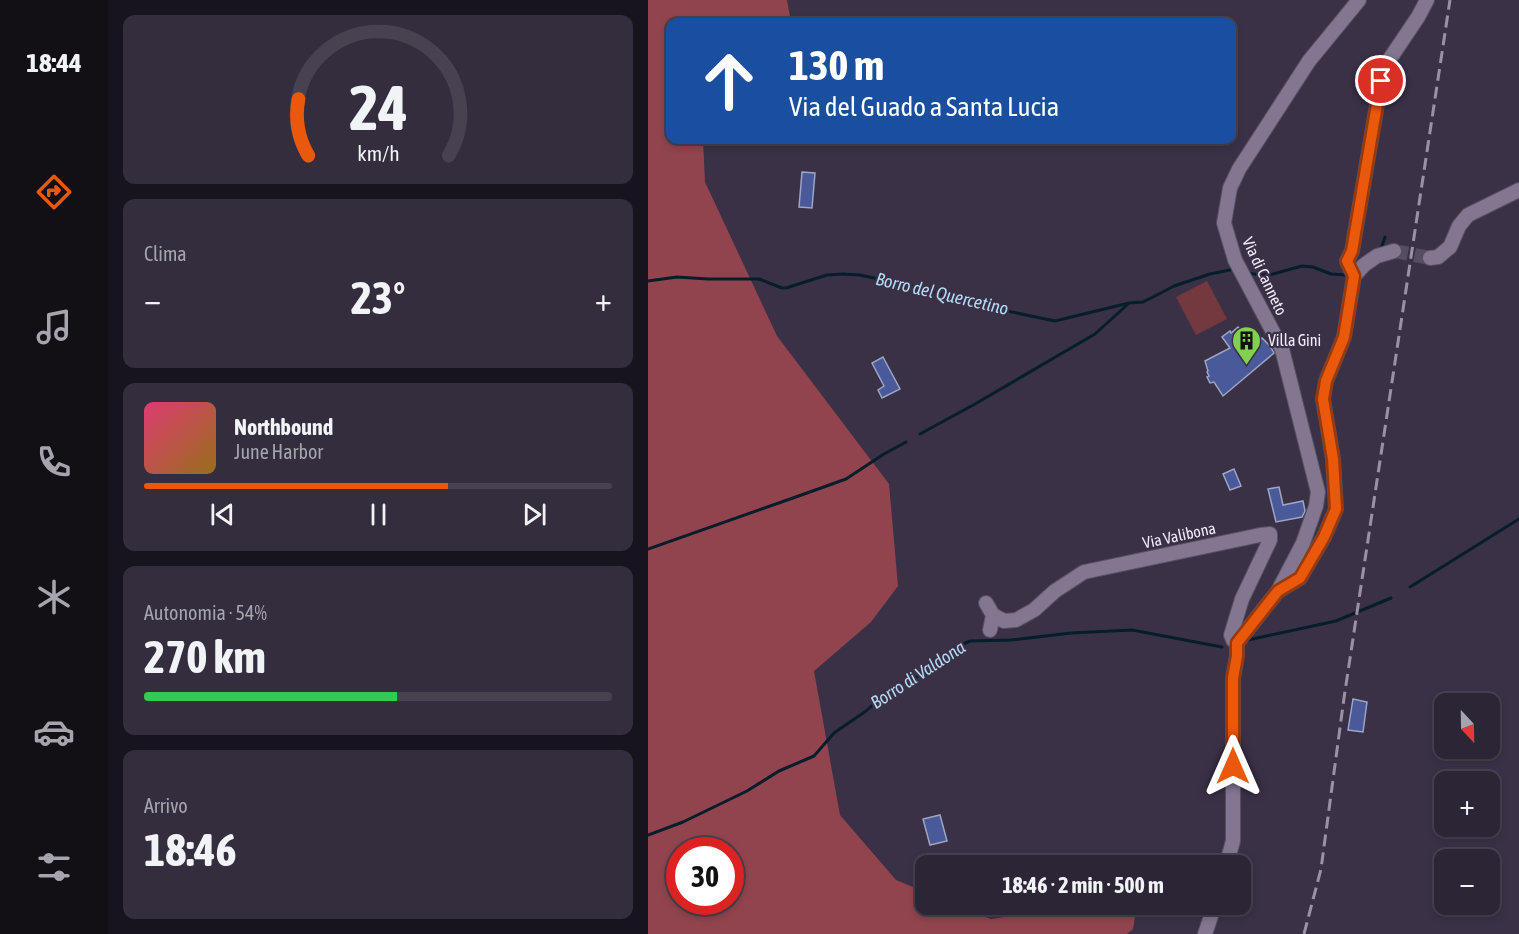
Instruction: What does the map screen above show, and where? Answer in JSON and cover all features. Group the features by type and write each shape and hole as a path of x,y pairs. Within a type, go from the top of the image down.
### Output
{"street":[{"name":"Via di Canneto","path":"1237,643 1278,591 1303,543 1316,506 1318,492 1282,349 1235,260 1224,223 1230,188 1239,169 1309,61 1359,0"},
{"path":"1354,276 1347,261 1352,251 1381,81 1387,63 1427,0"},
{"path":"1430,258 1438,257 1450,247 1459,226 1468,215 1519,190"},
{"path":"1278,591 1300,578 1324,537 1336,509 1333,459 1323,399 1326,381 1344,337 1354,276 1364,264 1377,256 1394,251"},
{"name":"Via Valibona","path":"990,630 989,609 1004,621 1016,620 1034,610 1055,591 1084,572 1270,534 1270,540 1242,600 1231,635 1237,643"},
{"path":"1229,855 1233,841 1233,678 1237,643"},
{"path":"1205,934 1211,915"}],"shaded area":[{"path":"648,0 787,0 790,17 786,18 666,18 666,144 703,144 705,182 777,336 889,484 898,586 871,622 814,671 840,815 896,880 915,888 915,915 981,915 991,919 1018,915 1135,915 1133,929 1127,934 648,934"},
{"path":"1207,281 1227,319 1196,335 1176,297"}],"building":[{"path":"802,172 815,173 812,208 799,207"},
{"name":"Villa Gini","path":"1238,327 1243,333 1236,339 1251,354 1262,338 1274,353 1223,396 1214,382 1210,383 1205,361 1230,348 1222,337"},
{"path":"883,357 900,389 882,398 878,390 884,386 872,363"},
{"path":"1234,469 1241,486 1230,490 1223,474"},
{"path":"1279,487 1283,505 1303,501 1305,511 1302,517 1276,522 1268,489"},
{"path":"1353,699 1367,702 1363,732 1348,730"},
{"path":"940,815 947,841 930,845 923,819"}],"waterway":[{"name":"Borro del Quercetino","path":"1381,249 1385,237"},
{"name":"Borro del Quercetino","path":"1247,273 1273,274 1302,266 1313,267 1331,274 1346,275"},
{"name":"Borro del Quercetino","path":"648,281 677,277 759,279 786,288 827,275 860,275 925,289 964,302 1055,321 1129,303 1143,302 1174,286 1230,270"},
{"path":"920,434 1095,334 1127,305"},
{"path":"648,549 846,479 906,442"},
{"name":"Borro di Valdona","path":"1410,587 1519,519"},
{"name":"Borro di Valdona","path":"1248,640 1336,621 1391,598"},
{"name":"Borro di Valdona","path":"648,835 683,822 747,791 779,771 814,756 834,733 866,711 892,688 917,677 956,647 970,641 1132,630 1222,647"}],"tunnel":[{"path":"1394,251 1430,258"}],"railway":[{"path":"1304,934 1321,869 1344,698 1450,0"}],"place":[{"name":"Villa Gini","path":"1247,366"}],"route":[{"path":"1233,766 1233,678 1237,643 1278,591 1300,578 1324,537 1336,509 1333,459 1323,399 1326,381 1344,337 1354,276 1347,261 1352,251 1381,81"}]}
